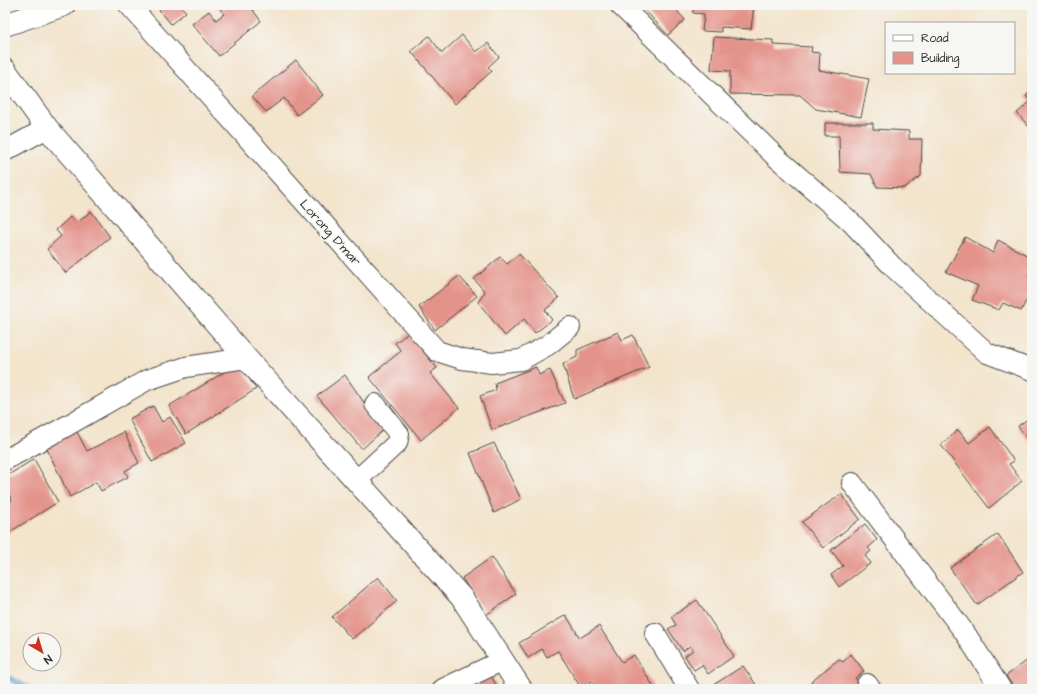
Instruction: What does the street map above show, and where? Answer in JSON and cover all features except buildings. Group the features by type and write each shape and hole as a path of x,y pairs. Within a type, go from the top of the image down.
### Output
{"street":[{"path":"5,24 64,5"},
{"name":"Lorong D'mar","path":"130,5 437,351 462,359 492,363 521,360 548,345 570,327"},
{"path":"620,5 777,158 850,221 893,267 986,353 1032,370"},
{"path":"5,70 47,128 246,358 462,598 521,689"},
{"path":"5,151 47,128"},
{"path":"5,460 147,380 186,367 246,358"},
{"path":"356,481 397,443 399,434 375,404"},
{"path":"852,483 965,633 1001,689"},
{"path":"655,633 689,689"},
{"path":"443,689 502,660"}],"waterway":[{"path":"5,676 30,689"}]}
